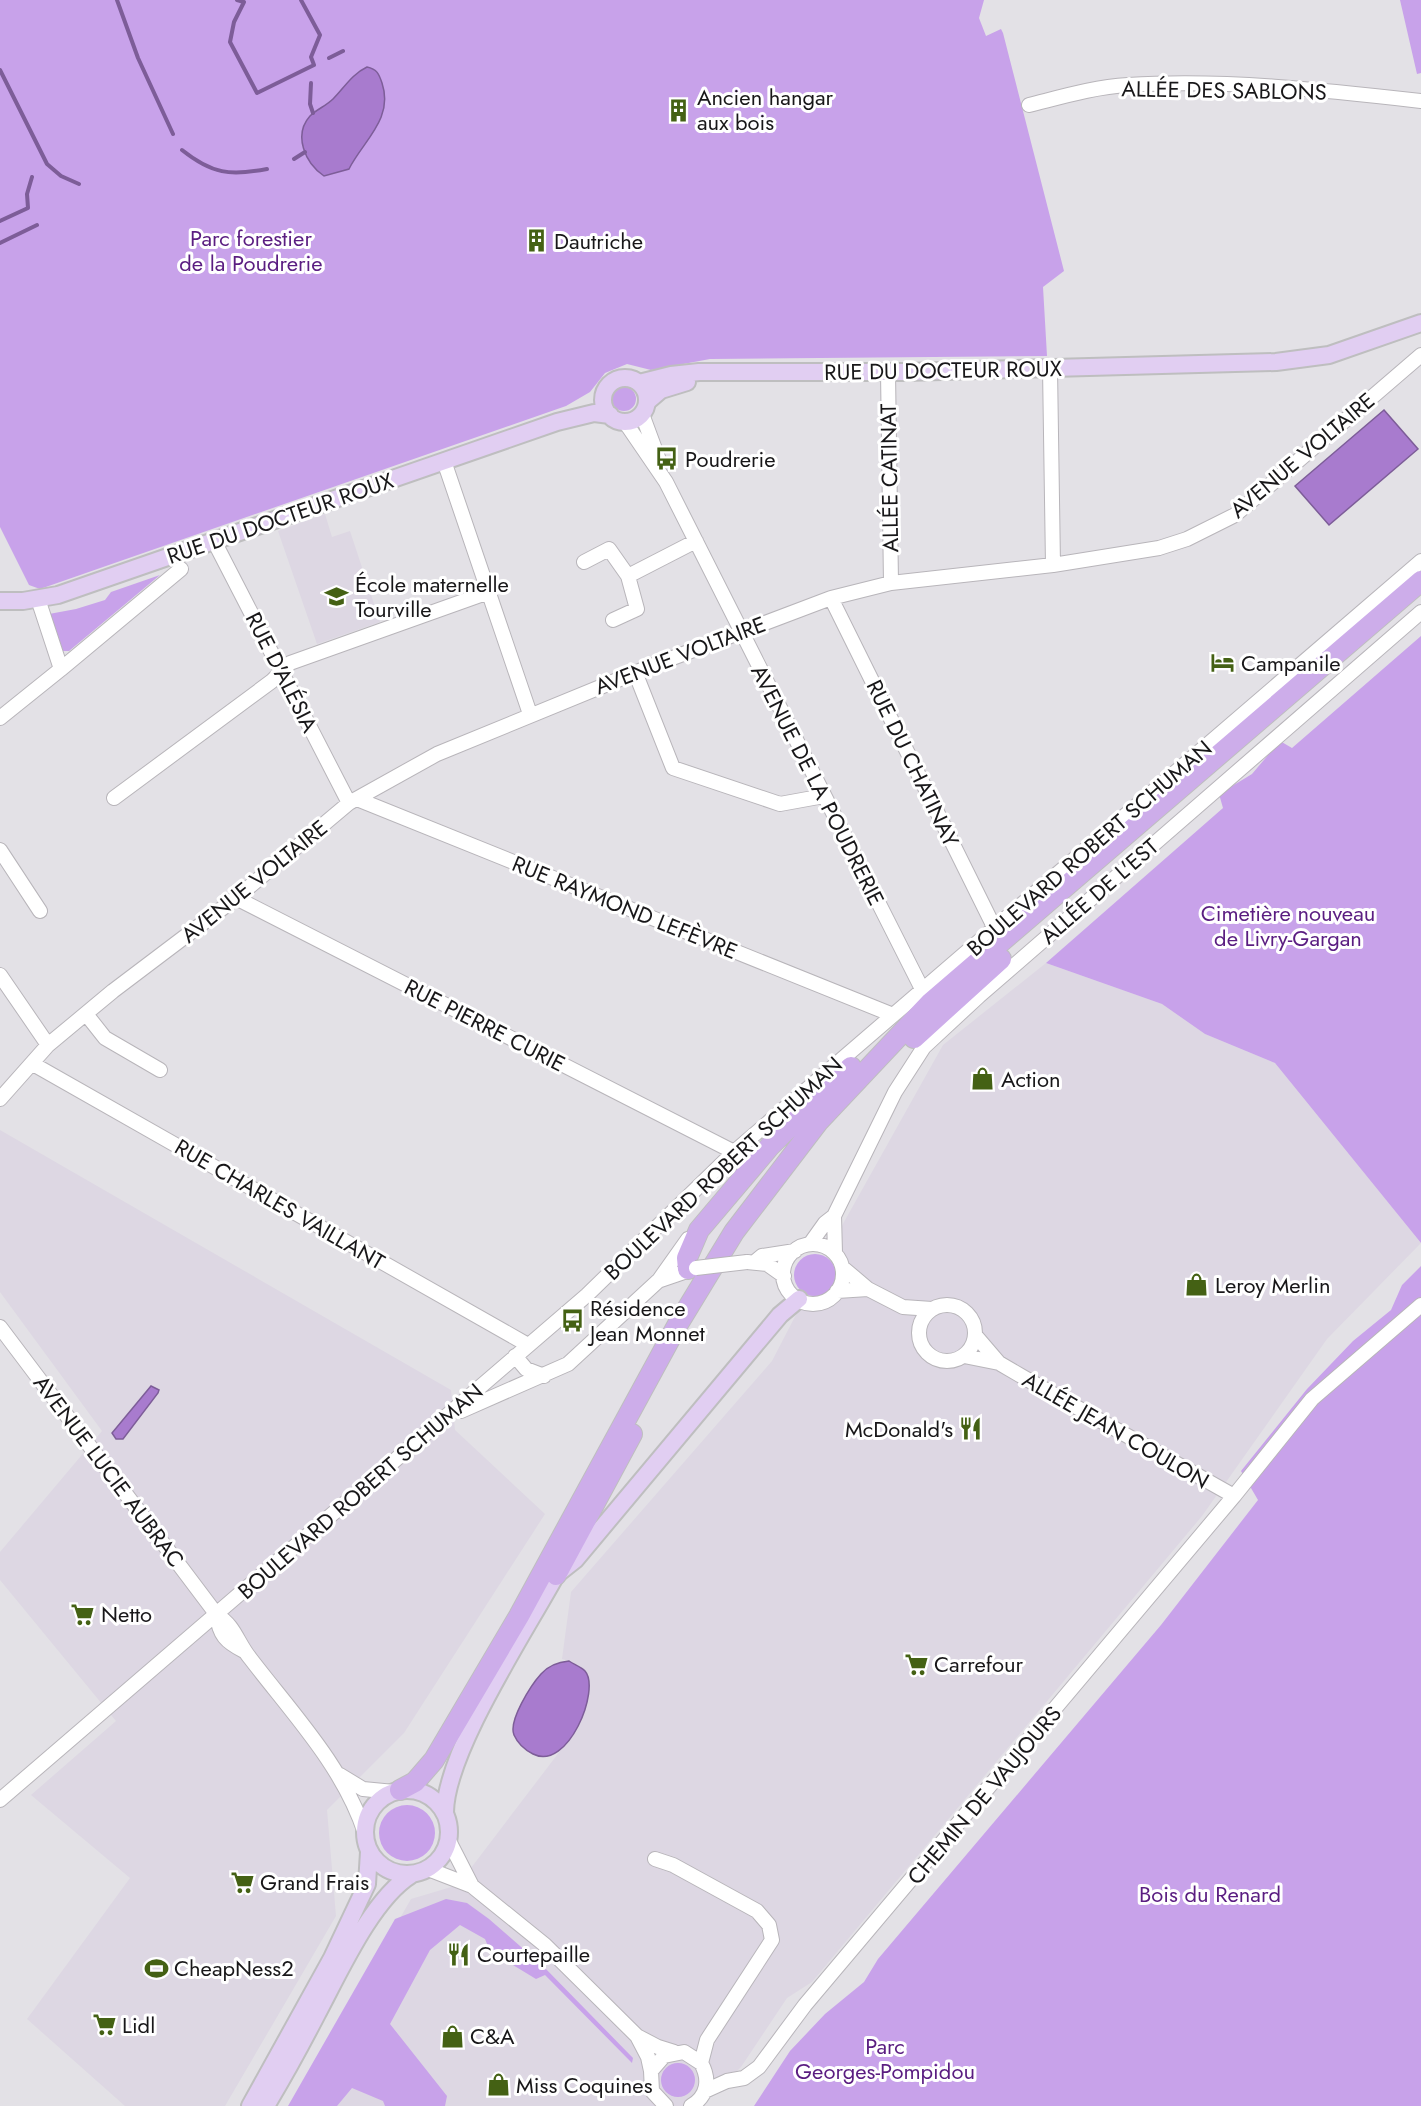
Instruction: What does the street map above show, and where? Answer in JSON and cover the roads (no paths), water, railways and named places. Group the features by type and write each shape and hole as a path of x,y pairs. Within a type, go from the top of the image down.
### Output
{"highway":[{"path":"397,1791 415,1782 434,1760 467,1707 678,1324 734,1232 818,1122 894,1038 981,958 1421,581"},
{"path":"556,1575 694,1320 749,1233 836,1121 904,1047 957,998 1421,597"},
{"path":"692,1268 687,1258 699,1230 791,1124 878,1044 894,1038"}],"main road":[{"name":"RUE DU DOCTEUR ROUX","path":"639,383 684,373 888,372 1305,360 1329,355 1421,323"},
{"name":"RUE DU DOCTEUR ROUX","path":"645,408 653,395 670,387 732,374"},
{"path":"629,378 639,383 645,390 645,408 634,420 617,418 604,403 604,395 608,387 615,381 629,378"},
{"name":"RUE DU DOCTEUR ROUX","path":"557,422 604,395"},
{"name":"RUE DU DOCTEUR ROUX","path":"0,601 38,600 58,595 557,422 594,414 617,418"},
{"path":"445,1812 445,1797 451,1776 479,1714 556,1575 575,1560 780,1315 799,1299"},
{"path":"250,2106 316,1989 367,1884 369,1852 365,1833 373,1807 382,1798 397,1791 426,1794 445,1812 450,1826 449,1841 438,1862 398,1883 383,1900 344,1965 266,2106"},
{"path":"369,1852 387,1869 411,1875"}],"street":[{"name":"ALLÉE DES SABLONS","path":"1029,105 1087,91 1127,85 1266,87 1421,101"},
{"name":"AVENUE VOLTAIRE","path":"0,1099 48,1045 236,898 353,801 437,753 635,672 831,598 891,583 1053,565 1159,548 1187,539 1235,515 1421,355"},
{"path":"1050,368 1053,565"},
{"name":"ALLÉE CATINAT","path":"888,372 891,583"},
{"name":"AVENUE DE LA POUDRERIE","path":"645,408 666,482"},
{"name":"AVENUE DE LA POUDRERIE","path":"617,418 666,482 923,991"},
{"path":"444,461 530,714"},
{"name":"RUE D'ALÉSIA","path":"214,541 280,672 353,801"},
{"path":"628,576 696,541"},
{"path":"584,562 609,549 628,576 637,609 613,620"},
{"name":"BOULEVARD ROBERT SCHUMAN","path":"0,1800 587,1295 734,1152 1421,561"},
{"path":"0,718 181,569"},
{"path":"114,798 272,681 298,659 489,592"},
{"name":"RUE DU CHATINAY","path":"831,598 995,929"},
{"path":"38,600 61,669"},
{"name":"ALLÉE DE L'EST","path":"810,1244 825,1223 834,1216 895,1092 931,1040 1421,612"},
{"path":"635,672 673,768 780,804 824,796"},
{"name":"RUE RAYMOND LEFÈVRE","path":"353,801 893,1015"},
{"path":"0,850 40,911"},
{"name":"RUE PIERRE CURIE","path":"236,898 734,1152"},
{"path":"0,975 48,1045"},
{"path":"86,1014 105,1038 160,1070"},
{"name":"RUE CHARLES VAILLANT","path":"33,1064 528,1345"},
{"name":"ALLÉE DE L'EST","path":"834,1216 835,1253"},
{"path":"447,1417 568,1364 658,1281 688,1239 699,1230"},
{"path":"658,1281 692,1268 752,1261 762,1256 795,1251 810,1244 822,1245 835,1253 842,1267 868,1289 903,1307 932,1310"},
{"path":"795,1251 786,1260 784,1276 786,1287 799,1299 818,1303 837,1291 868,1289"},
{"path":"752,1261 772,1266 784,1276"},
{"path":"837,1291 842,1280 842,1267"},
{"path":"903,1307 919,1329 922,1346 931,1356 944,1361 964,1356 970,1350 975,1335 972,1319 960,1308 944,1305 932,1310 922,1319 919,1329"},
{"name":"CHEMIN DE VAUJOURS","path":"705,2091 726,2081 744,2078 759,2067 805,2005 1234,1496 1312,1399 1421,1305"},
{"name":"AVENUE LUCIE AUBRAC","path":"0,1327 217,1615 218,1630 228,1643 244,1651 339,1774 365,1833"},
{"name":"ALLÉE JEAN COULON","path":"975,1335 999,1363"},
{"path":"515,1356 526,1369 544,1376"},
{"name":"ALLÉE JEAN COULON","path":"964,1356 999,1363 1234,1496"},
{"name":"AVENUE LUCIE AUBRAC","path":"339,1774 363,1789 397,1791"},
{"path":"449,1841 472,1886"},
{"path":"655,1859 673,1865 757,1911 769,1925 772,1940 707,2040 704,2067 705,2091 691,2106"},
{"path":"428,1869 472,1886 545,1945 637,2036 658,2048 684,2052 726,2081"},
{"path":"637,2036 651,2071 651,2085 661,2104"},
{"path":"651,2071 656,2062 674,2052"}],"waterway":[{"path":"117,0 138,58 173,134"},
{"path":"237,0 244,2 234,22 230,42 257,93 314,65 311,57 320,35 301,0"},
{"path":"329,58 343,51"},
{"path":"0,70 47,164 61,176 79,184"},
{"path":"311,83 310,104 313,113"},
{"path":"182,150 203,164 222,171 242,172 267,169"},
{"path":"294,159 305,152"},
{"path":"0,221 28,208 27,194 32,177"},
{"path":"0,243 37,225"}],"place":[{"name":"Ancien hangar aux bois","path":"679,110"},
{"name":"Dautriche","path":"536,241"},
{"name":"Poudrerie","path":"667,459"},
{"name":"École maternelle Tourville","path":"337,597"},
{"name":"Campanile","path":"1223,663"},
{"name":"Action","path":"983,1079"},
{"name":"Leroy Merlin","path":"1197,1285"},
{"name":"Résidence Jean Monnet","path":"572,1321"},
{"name":"McDonald's","path":"971,1429"},
{"name":"Netto","path":"83,1614"},
{"name":"Carrefour","path":"916,1664"},
{"name":"Grand Frais","path":"242,1882"},
{"name":"Courtepaille","path":"459,1954"},
{"name":"CheapNess2","path":"156,1968"},
{"name":"Lidl","path":"104,2025"},
{"name":"C&A","path":"452,2036"},
{"name":"Miss Coquines","path":"498,2085"}],"park label":[{"name":"Parc forestier de la Poudrerie","path":"251,250"},
{"name":"Cimetière nouveau de Livry-Gargan","path":"1288,926"},
{"name":"Bois du Renard","path":"1210,1894"},
{"name":"Parc Georges-Pompidou","path":"885,2058"}]}
